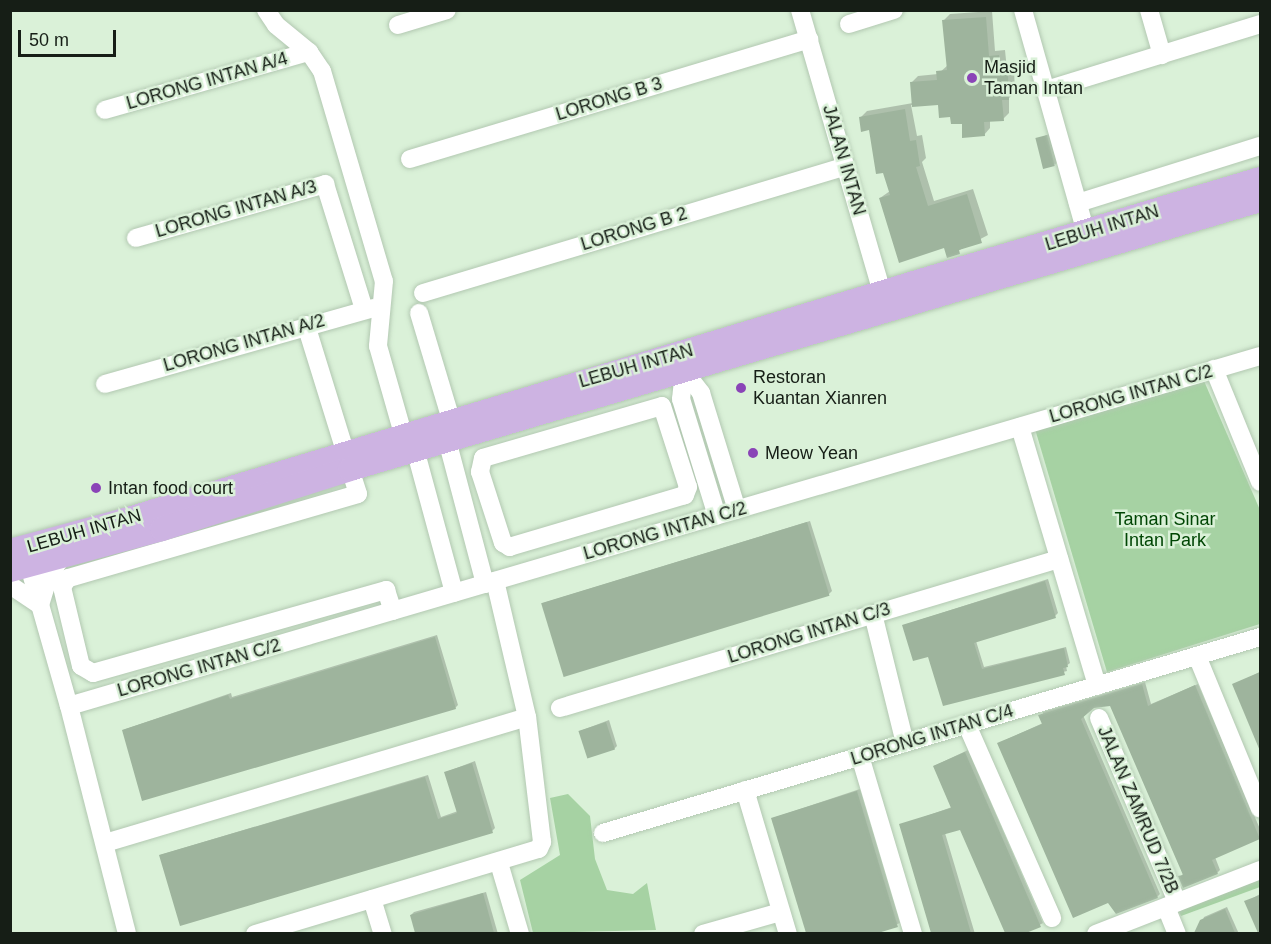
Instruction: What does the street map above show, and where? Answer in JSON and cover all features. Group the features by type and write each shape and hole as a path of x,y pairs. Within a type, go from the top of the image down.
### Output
{"main road":[{"name":"LEBUH INTAN","path":"885,301 1086,233 1260,179"},
{"name":"LEBUH INTAN","path":"18,559 125,520 347,460 885,301 1260,200"},
{"name":"LEBUH INTAN","path":"18,559 62,557 165,539 347,460"},
{"path":"125,520 151,519 165,539"}],"street":[{"path":"266,10 276,25 309,52 322,71 381,267 384,307 378,346 454,593"},
{"path":"398,25 447,10"},
{"name":"JALAN INTAN","path":"800,10 885,301"},
{"path":"849,24 894,10"},
{"path":"1023,10 1086,233"},
{"path":"1149,10 1162,55"},
{"path":"1046,90 1260,24"},
{"name":"LORONG B 3","path":"410,159 808,39"},
{"name":"LORONG INTAN A/4","path":"105,111 309,52"},
{"path":"1078,203 1260,146"},
{"name":"LORONG B 2","path":"423,293 845,166"},
{"name":"LORONG INTAN A/3","path":"136,238 316,184 325,184 331,194 364,309"},
{"name":"LORONG INTAN A/2","path":"105,384 364,309 384,307"},
{"path":"255,933 531,853 542,843 527,717 490,582 465,509 449,430 419,313"},
{"path":"306,326 347,460"},
{"name":"LORONG INTAN C/2","path":"69,706 1260,356"},
{"path":"681,362 701,393 737,510"},
{"path":"681,362 681,399 717,516"},
{"path":"1214,369 1260,482"},
{"path":"681,399 701,393"},
{"path":"656,406 666,411 677,449 688,487 679,500 510,547 499,536 480,472 483,458 656,406"},
{"path":"1020,427 1097,686"},
{"path":"677,449 695,443"},
{"path":"465,509 489,502"},
{"path":"165,539 63,582 81,666 93,673 195,646 386,590 393,611"},
{"path":"40,605 50,576 62,557"},
{"path":"18,559 40,605 69,706 127,933"},
{"name":"LORONG INTAN C/3","path":"560,708 1059,559"},
{"path":"10,585 40,605"},
{"path":"873,614 905,743"},
{"name":"LORONG INTAN C/4","path":"603,833 1260,638"},
{"path":"195,646 201,667"},
{"path":"1197,656 1260,809"},
{"path":"105,843 527,717"},
{"name":"JALAN ZAMRUD 7/2B","path":"1099,718 1171,905 1177,933"},
{"path":"967,725 1052,918"},
{"path":"860,756 913,933"},
{"path":"745,790 788,933"},
{"path":"499,863 520,933"},
{"path":"1096,933 1260,870"},
{"path":"372,899 383,933"},
{"path":"703,933 781,912"}],"green space":[{"name":"Taman Sinar Intan Park","path":"1204,381 1260,510 1260,624 1107,672 1035,429"},
{"path":"568,794 590,816 595,859 607,890 633,894 647,883 656,930 533,933 520,880 560,855 550,798"},
{"path":"1260,877 1260,887 1181,916 1178,909"}],"building":[{"name":"Masjid Taman Intan","path":"986,17 989,56 999,55 1001,75 1008,75 1009,100 1002,100 1004,121 984,122 985,136 962,138 962,124 951,124 950,117 939,118 938,105 912,107 910,82 937,80 936,71 947,70 942,20"},
{"path":"905,109 910,141 916,140 920,166 916,167 928,206 967,194 982,243 959,250 960,254 947,258 944,248 899,263 879,198 890,195 883,173 876,174 869,130 861,132 859,117"},
{"path":"1047,135 1055,166 1043,169 1035,138"},
{"path":"807,522 830,596 564,677 541,603"},
{"path":"1045,581 1056,618 974,643 982,669 1064,648 1068,667 1063,668 1065,675 943,706 928,657 913,661 902,625"},
{"path":"435,637 456,709 142,801 122,730 228,695 230,699"},
{"path":"1260,672 1260,751 1232,684"},
{"path":"1142,684 1148,706 1195,685 1260,839 1212,860 1218,874 1183,888 1178,876 1183,875 1110,706 1094,708 1081,719 1158,898 1116,914 1108,903 1073,918 997,743 1042,724 1038,715"},
{"path":"606,722 615,750 587,759 578,731"},
{"path":"965,752 1041,927 1026,933 1005,933 960,830 942,835 971,933 931,933 899,824 951,808 933,766"},
{"path":"472,763 493,833 180,926 159,855 425,777 438,819 457,813 444,772"},
{"path":"857,791 898,927 878,933 806,933 771,818"},
{"path":"483,893 494,933 415,933 410,915"},
{"path":"1260,895 1260,933 1258,933 1244,901"},
{"path":"1225,909 1235,933 1194,933 1200,920"}],"place":[{"name":"Masjid Taman Intan","path":"972,78"},
{"name":"Restoran Kuantan Xianren","path":"741,388"},
{"name":"Meow Yean","path":"753,453"},
{"name":"Intan food court","path":"96,488"}]}
